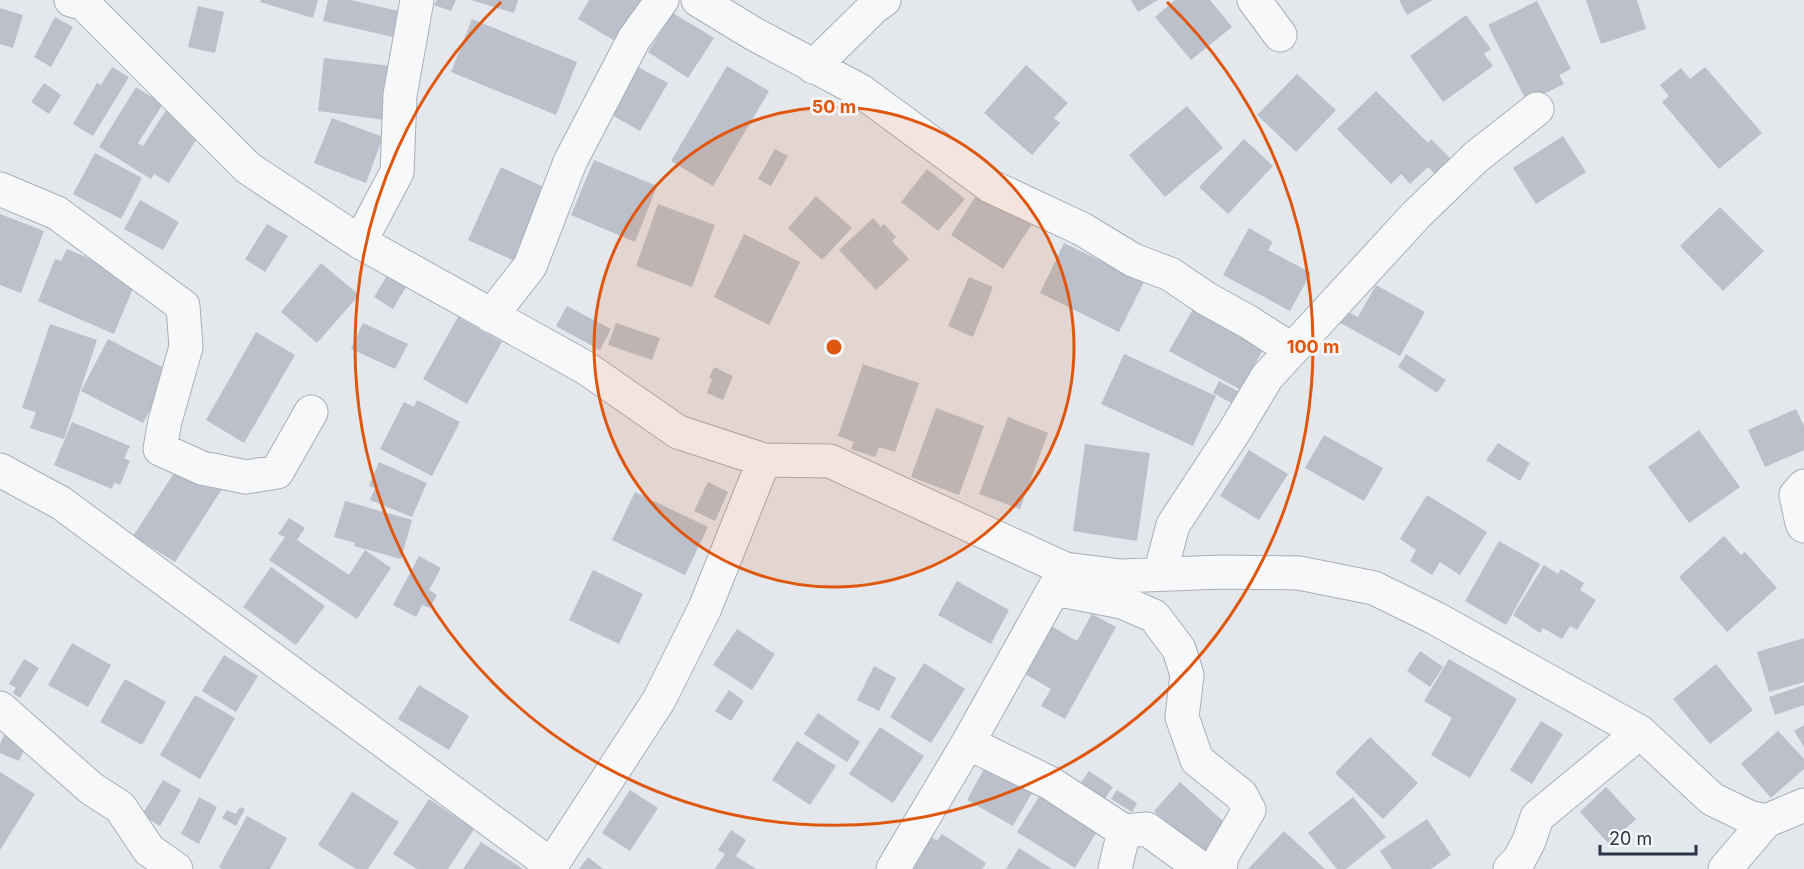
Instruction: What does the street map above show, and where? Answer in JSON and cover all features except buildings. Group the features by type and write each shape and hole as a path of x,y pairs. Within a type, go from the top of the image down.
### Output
{"street":[{"path":"71,0 84,4 248,168 360,242 586,368 678,432 764,460 830,461 1060,579 1154,616 1179,649 1187,675 1182,717 1197,760 1241,795 1249,810 1221,856 1220,869"},
{"path":"360,242 397,172 400,95 417,0"},
{"path":"491,316 530,266 570,162 634,39 662,0"},
{"path":"698,0 813,67 861,92 990,186 1082,228 1133,260 1170,274 1292,350"},
{"path":"813,67 884,0"},
{"path":"1254,0 1280,35"},
{"path":"1160,574 1173,525 1267,377 1416,215 1476,157 1537,109"},
{"path":"0,189 57,213 183,306 186,347 165,421 160,449 202,468 246,477 277,472 310,412"},
{"path":"0,470 61,503 550,867 659,700 705,608 764,460"},
{"path":"1804,486 1796,495 1804,526"},
{"path":"1060,579 1222,572 1299,573 1374,588 1435,618 1640,732 1712,799 1749,817 1766,821"},
{"path":"892,869 968,743 1060,579"},
{"path":"0,708 92,789 120,807 149,850 176,869"},
{"path":"1510,869 1519,860 1529,841 1537,816 1640,732"},
{"path":"968,743 1050,783 1124,831 1147,829 1202,869"},
{"path":"1725,869 1766,821 1804,805"},
{"path":"1115,869 1124,831"}]}
